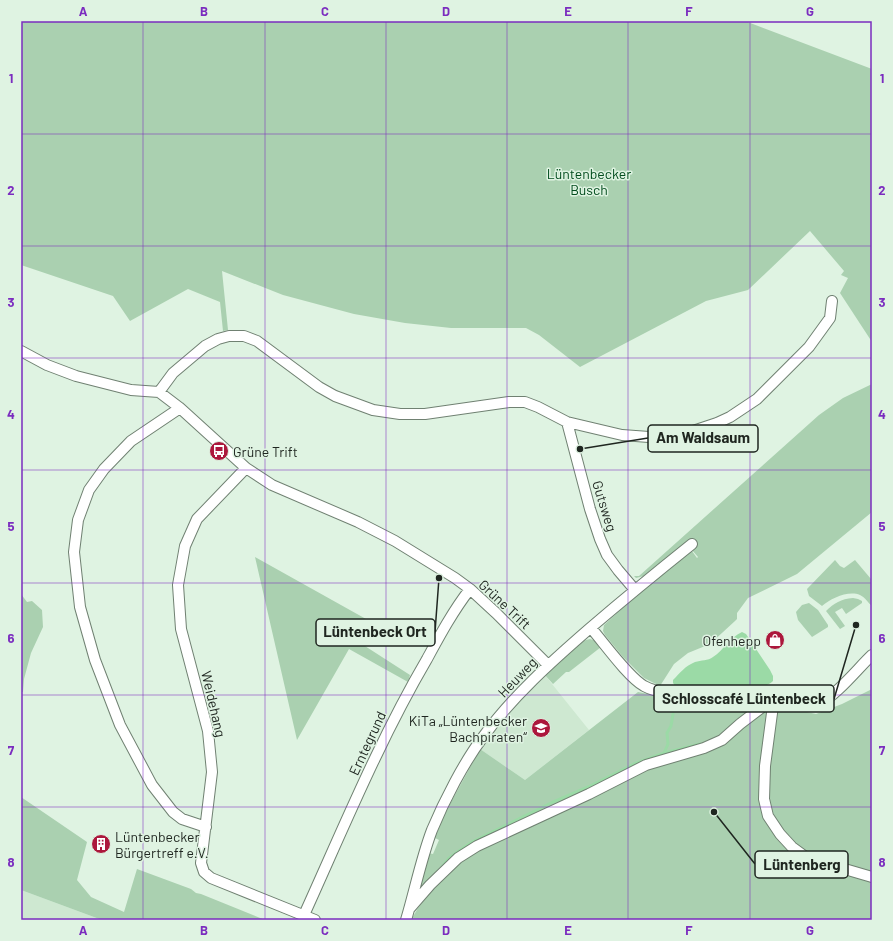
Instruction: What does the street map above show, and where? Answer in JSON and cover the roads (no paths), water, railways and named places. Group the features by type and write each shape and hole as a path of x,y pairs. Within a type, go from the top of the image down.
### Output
{"street":[{"path":"21,351 46,365 76,376 131,390 159,392 173,373 205,346 218,339 229,336 244,336 257,341 319,387 336,396 373,410 400,414 425,414 509,402 525,402 567,422 622,436 670,436 690,432 718,423 757,399 809,347 830,318 832,301"},
{"name":"Grüne Trift","path":"159,392 180,408 246,468 272,485 358,522 395,541 455,578 470,589 496,613 548,665"},
{"path":"180,408 131,441 104,469 89,490 78,520 74,552 80,608 95,660 120,725 152,785 173,812 182,819 206,827"},
{"name":"Gutsweg","path":"567,422 590,509 600,539 618,570 635,590"},
{"name":"Weidehang","path":"246,468 197,519 185,546 178,585 181,629 208,730 212,772 201,863 204,872 211,878 315,920"},
{"name":"Heuweg","path":"406,920 420,867 433,830 447,799 467,762 483,737 502,713 548,665 635,590 692,544"},
{"name":"Erntegrund","path":"304,916 389,727 459,602 470,589"},
{"path":"591,628 633,677 643,685 652,689 677,694 774,698 806,705 819,703 832,696 872,654"},
{"path":"774,698 765,766 764,799 768,816 780,834 792,847 807,858 872,877"},
{"path":"409,909 430,885 458,858 476,846 589,794 646,765 704,748 722,740 774,698"}],"waterway":[{"path":"443,866 449,858 472,842 634,764 664,753 668,744 667,733 671,726 673,714"},
{"path":"664,753 700,744"}],"place":[{"name":"Am Waldsaum","path":"580,449"},
{"name":"Grüne Trift","path":"219,451"},
{"name":"Lüntenbeck Ort","path":"439,578"},
{"name":"Schlosscafé Lüntenbeck","path":"856,625"},
{"name":"Ofenhepp","path":"775,640"},
{"name":"KiTa „Lüntenbecker Bachpiraten“","path":"541,728"},
{"name":"Lüntenberg","path":"714,812"},
{"name":"Lüntenbecker Bürgertreff e.V.","path":"101,844"}],"park label":[{"name":"Lüntenbecker Busch","path":"589,182"}]}
